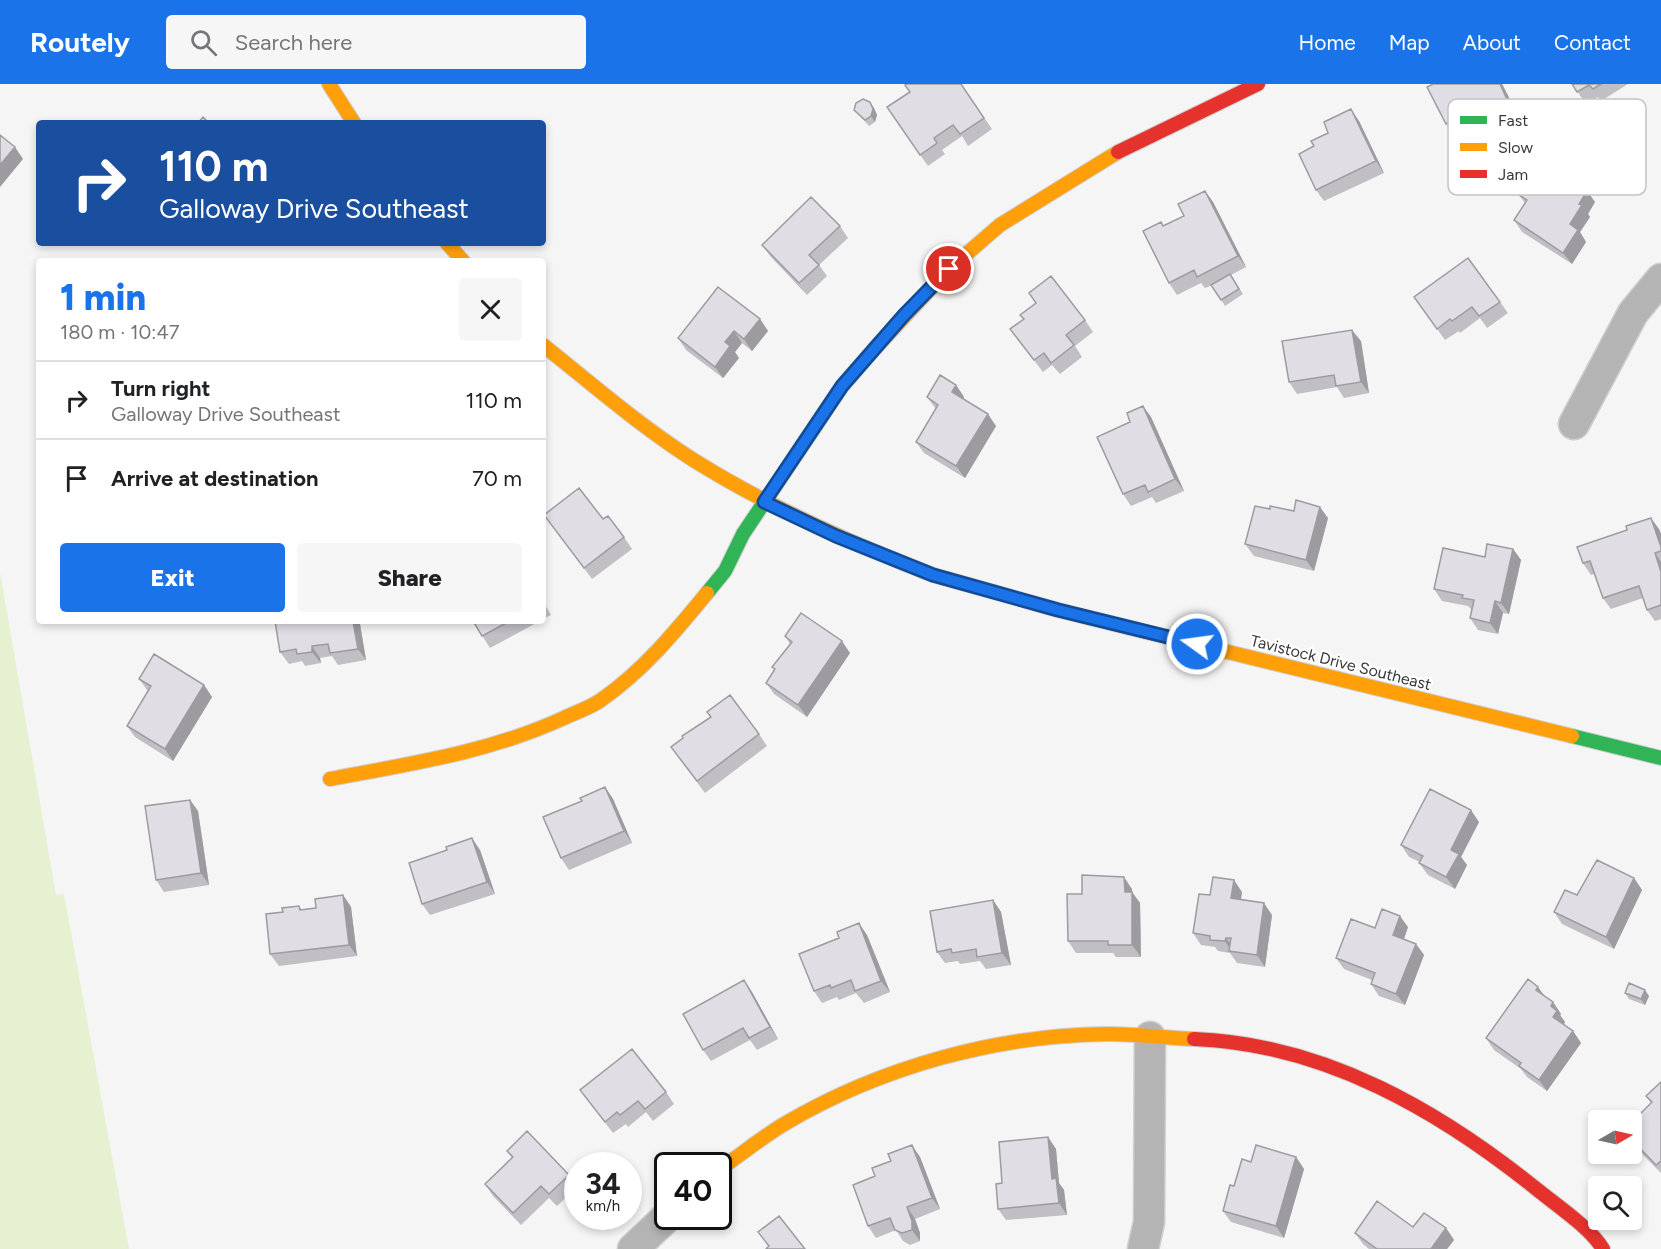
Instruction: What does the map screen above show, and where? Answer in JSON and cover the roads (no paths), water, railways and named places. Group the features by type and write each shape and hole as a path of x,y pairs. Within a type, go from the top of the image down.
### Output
{"street":[{"path":"329,84 352,120"},
{"path":"330,779 452,756 529,734 600,702 632,677 674,635 725,571 743,534 842,386 904,315 949,269 1000,225 1112,155 1258,84"},
{"path":"450,246 460,258"},
{"path":"1574,424 1633,313 1661,279"},
{"name":"Tavistock Drive Southeast","path":"546,347 636,419 693,460 764,502 836,536 933,575 1058,610 1661,758"},
{"path":"732,1160 785,1123 819,1105 913,1067 969,1051 1067,1036 1109,1034 1237,1042 1350,1073 1431,1115 1489,1151 1528,1180 1598,1241 1604,1249"},
{"path":"1143,1249 1149,1222 1150,1037"},
{"path":"633,1249 654,1229"}]}
